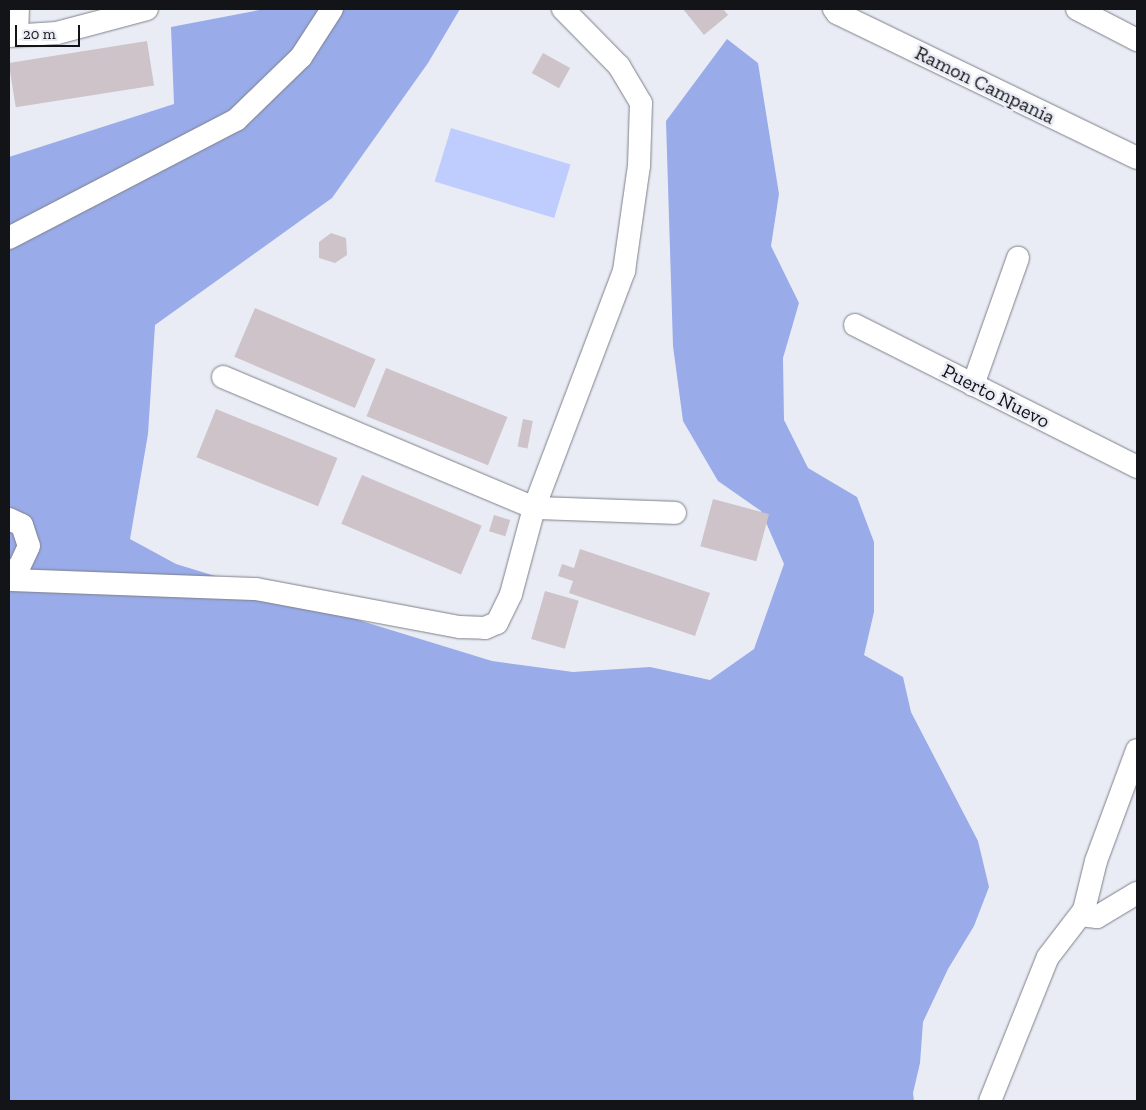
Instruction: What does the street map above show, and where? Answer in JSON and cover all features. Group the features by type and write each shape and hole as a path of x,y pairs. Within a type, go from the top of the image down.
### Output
{"street":[{"path":"18,9 13,35 57,33 147,9"},
{"path":"9,238 236,120 301,56 332,9"},
{"path":"9,580 256,589 460,627 485,628 497,623 504,613 534,508 624,270 639,166 640,103 619,66 562,9"},
{"name":"Ramon Campania","path":"834,9 837,13 1137,158"},
{"path":"1077,9 1137,40"},
{"path":"973,385 1018,258"},
{"name":"Puerto Nuevo","path":"855,325 1137,467"},
{"path":"224,377 534,508 675,513"},
{"path":"9,519 22,525 29,546 19,567 9,573"},
{"path":"990,1101 1007,1052 1048,957 1084,910 1096,861 1137,750"},
{"path":"1084,910 1090,916 1097,917 1137,893"}],"shaded area":[{"path":"265,9 460,9 428,63 332,198 155,325 148,434 130,539 176,564 492,661 573,672 650,667 710,680 754,649 784,564 761,511 718,481 683,421 673,346 666,121 727,39 758,63 779,194 771,246 799,303 783,358 784,420 808,468 857,497 874,542 874,612 864,655 903,677 911,712 978,841 989,887 974,926 948,969 923,1022 920,1063 913,1093 914,1101 9,1101 9,157 174,104 171,27"},
{"path":"451,128 571,165 554,218 435,182"}],"building":[{"path":"683,9 723,9 728,15 704,35"},
{"path":"147,41 154,85 16,107 9,63"},
{"path":"543,53 570,68 559,88 532,73"},
{"path":"331,233 346,238 347,255 335,263 319,258 319,242"},
{"path":"255,308 376,359 355,408 234,357"},
{"path":"386,368 507,417 488,465 367,416"},
{"path":"216,409 337,458 318,506 197,457"},
{"path":"523,419 533,421 527,448 518,446"},
{"path":"362,475 482,526 461,575 341,524"},
{"path":"713,499 769,514 756,561 700,546"},
{"path":"494,515 510,520 505,536 489,531"},
{"path":"580,549 710,593 695,636 569,593 573,581 558,576 562,564 574,568"},
{"path":"545,591 579,601 565,649 531,639"}]}
